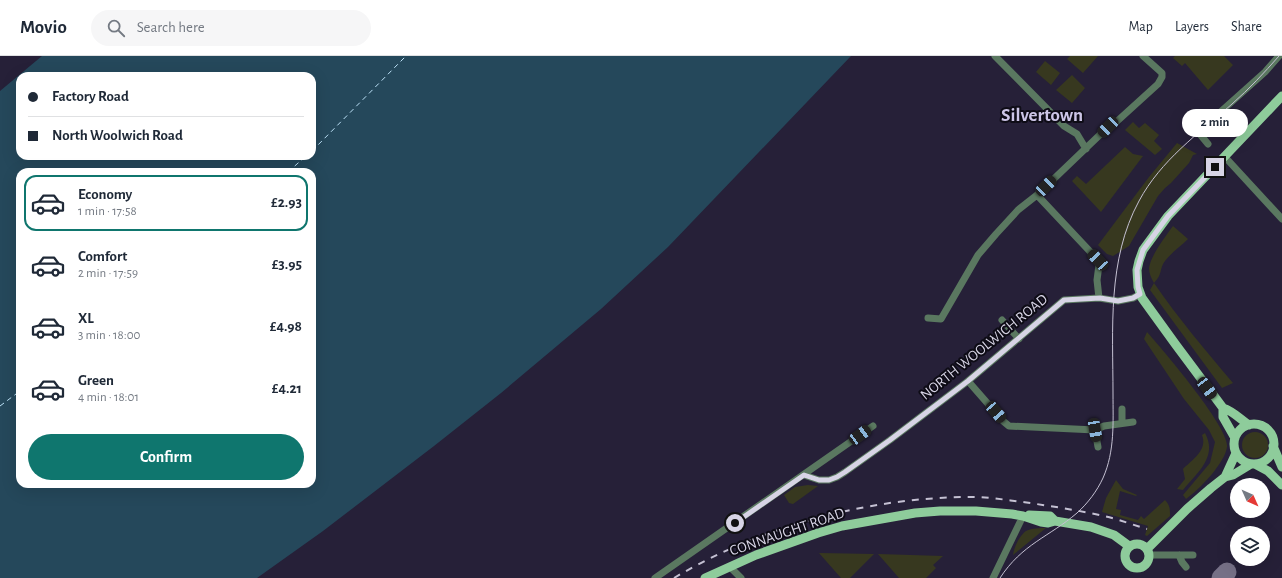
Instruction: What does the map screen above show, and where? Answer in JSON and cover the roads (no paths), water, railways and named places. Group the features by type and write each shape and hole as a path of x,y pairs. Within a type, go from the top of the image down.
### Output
{"main road":[{"path":"1249,425 1231,411 1223,408 1176,346 1140,294 1137,270 1143,250 1168,216 1282,96"},
{"path":"1223,408 1223,417 1235,438"},
{"path":"1129,546 1124,555 1128,564 1136,568 1141,568 1146,565 1148,561 1148,552 1199,497 1224,477 1232,475 1253,464 1266,460 1272,452 1273,439 1264,427 1249,425 1238,432 1235,438 1236,453 1243,461 1253,464 1268,471 1282,485"},
{"path":"1273,446 1282,467"},
{"path":"1224,477 1236,453"},
{"name":"CONNAUGHT ROAD","path":"705,578 756,555 842,526 915,513 940,511 976,511 1023,516 1048,523 1055,521 1091,527 1104,530 1114,535 1129,546 1136,543 1140,544 1148,552"}],"street":[{"path":"995,56 1064,126 1077,134 1086,149"},
{"path":"928,318 941,319 978,255 1018,210 1037,195 1108,127 1114,124 1133,108 1159,81 1162,77 1162,73 1144,56"},
{"path":"1208,144 1196,130 1265,72 1279,56"},
{"path":"1225,157 1282,219"},
{"path":"1037,195 1098,260 1099,265 1097,280 1100,298"},
{"name":"NORTH WOOLWICH ROAD","path":"804,475 819,480 829,480 837,477 890,440 968,381 1064,300 1100,298 1118,301 1133,298 1140,294"},
{"path":"1002,320 1019,339"},
{"path":"968,381 1009,426 1095,430 1104,426 1133,422"},
{"path":"1122,409 1122,424"},
{"path":"656,578 873,426"},
{"path":"1095,430 1098,447"},
{"path":"993,578 1023,516"},
{"name":"CONNAUGHT ROAD","path":"1148,552 1193,555"},
{"path":"1181,555 1182,562 1186,567"},
{"path":"732,566 733,570 741,578"}],"water":[{"path":"42,56 851,56 668,247 601,309 501,393 434,446 323,531 257,578 0,578 0,91 16,78 16,160 316,160 316,72 23,72"}],"tram line":[{"path":"1000,578 1008,566 1017,557 1081,509 1098,488 1107,468 1110,457 1113,415 1114,295 1121,247 1139,201 1148,186 1169,160 1244,93 1279,56"}],"railway":[{"path":"674,578 743,543 817,518 895,502 933,498 972,497 1023,502 1094,514 1147,529"}],"district":[{"name":"Silvertown","path":"1042,115"}]}
